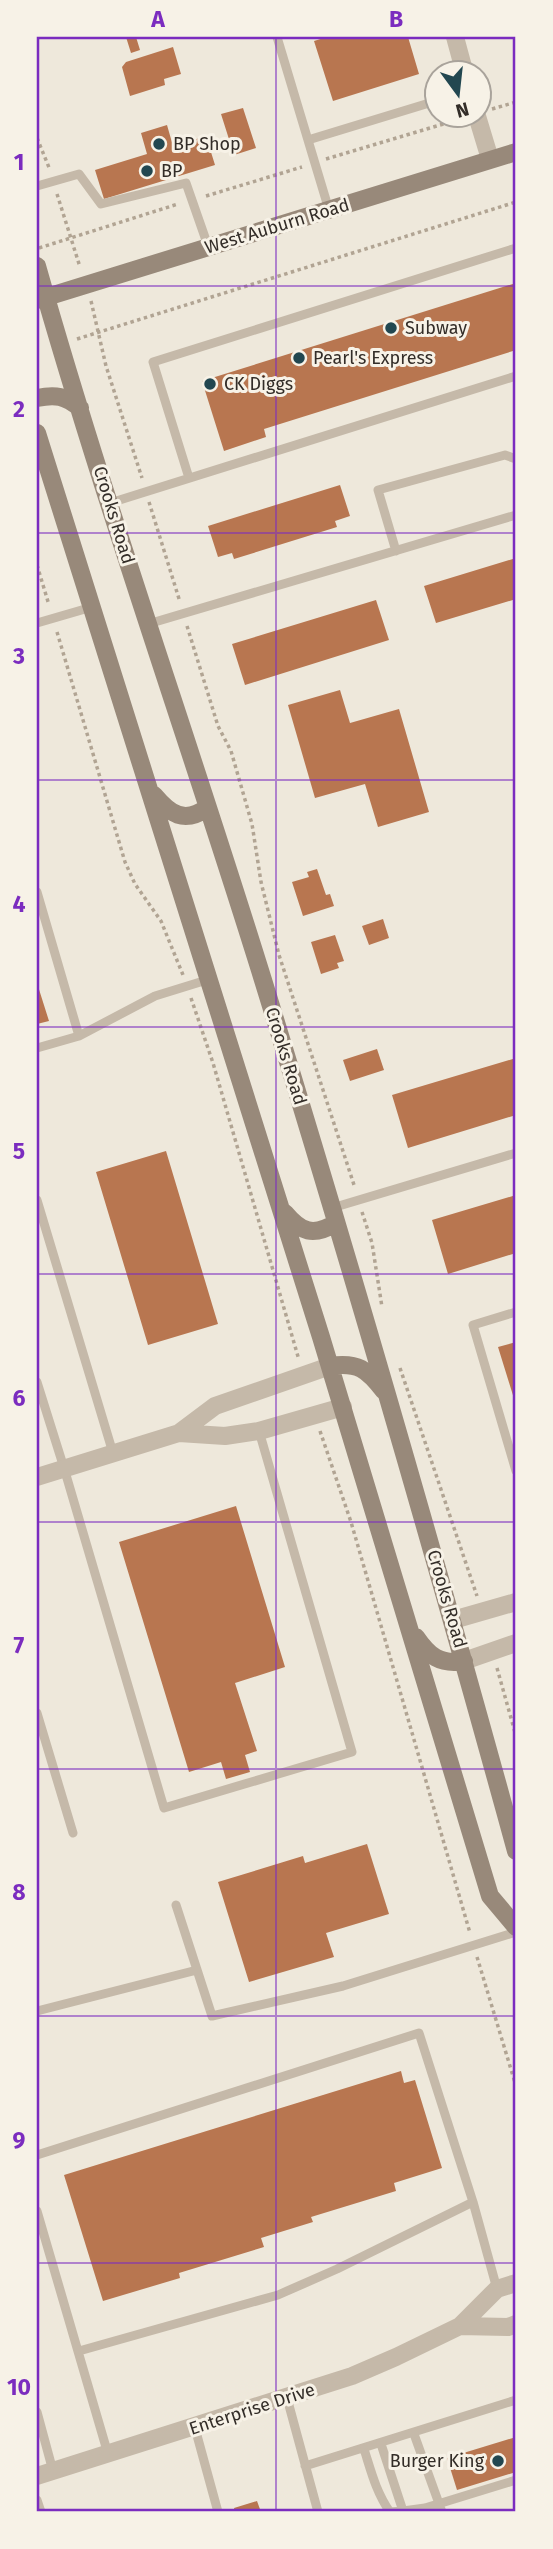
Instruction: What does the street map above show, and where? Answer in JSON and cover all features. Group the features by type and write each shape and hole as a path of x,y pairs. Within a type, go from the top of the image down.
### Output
{"main road":[{"name":"West Auburn Road","path":"41,298 516,152"},
{"name":"Crooks Road","path":"37,266 41,298 80,408 262,978 334,1215 453,1620 516,1851"},
{"path":"37,398 54,395 67,398 80,408"},
{"path":"37,433 210,979 491,1896 516,1930"},
{"path":"149,789 164,807 174,814 185,817 197,815 207,808"},
{"path":"280,1207 302,1229 325,1229 334,1215"},
{"path":"330,1366 359,1366 374,1378 388,1396"},
{"path":"409,1628 425,1650 438,1661 464,1661"}],"street":[{"path":"455,37 461,60"},
{"path":"481,130 490,159"},
{"path":"37,1477 179,1433 215,1406 330,1366"},
{"path":"179,1433 225,1436 259,1432 342,1407"},
{"path":"453,1620 516,1602"},
{"path":"464,1661 516,1643"},
{"name":"Enterprise Drive","path":"45,2474 352,2376 460,2326 497,2289 516,2283"},
{"name":"Enterprise Drive","path":"460,2326 516,2325"}],"lane":[{"path":"277,37 329,210"},
{"path":"308,140 424,105"},
{"path":"37,186 79,174 101,204 186,183 208,246"},
{"path":"189,478 153,362 516,248"},
{"path":"110,503 516,376"},
{"path":"396,551 378,490 505,455 516,459"},
{"path":"148,624 516,515"},
{"path":"37,624 92,607"},
{"path":"37,892 79,1036"},
{"path":"37,1048 79,1036 155,996 210,979"},
{"path":"334,1215 359,1199 516,1153"},
{"path":"37,1200 113,1453"},
{"path":"516,1312 472,1325 516,1471"},
{"path":"37,1382 164,1808 352,1752 259,1432"},
{"path":"37,1713 74,1833"},
{"path":"176,1905 212,2016 343,1986 474,1946 516,1930"},
{"path":"37,2011 197,1970"},
{"path":"37,2155 419,2033 473,2203 497,2289"},
{"path":"79,2351 278,2295 473,2203"},
{"path":"37,2211 108,2454"},
{"path":"287,2398 318,2512"},
{"path":"304,2466 414,2434 516,2400"},
{"path":"37,2412 45,2474"},
{"path":"195,2427 218,2512"},
{"path":"414,2434 441,2508"},
{"path":"381,2444 404,2511"},
{"path":"364,2449 377,2491 390,2512 441,2508 516,2480"},
{"path":"37,2500 41,2512"}],"path":[{"path":"501,107 516,102"},
{"path":"329,159 424,130"},
{"path":"37,138 74,249"},
{"path":"87,335 516,202"},
{"path":"37,249 70,237"},
{"path":"94,316 100,332 106,366 218,726 231,751 253,824 261,882 279,955 372,1243 384,1318"},
{"path":"37,565 125,862 135,884 161,921 213,1063 303,1376"},
{"path":"397,1356 481,1612"},
{"path":"317,1415 322,1439 351,1522 516,2086"},
{"path":"492,1651 516,1736"}],"building":[{"path":"126,37 136,37 140,50 131,53"},
{"path":"327,37 408,37 419,74 333,101 314,41"},
{"path":"173,47 181,74 164,79 165,85 130,96 122,67 126,62"},
{"path":"243,108 256,148 234,155 221,114"},
{"path":"167,125 173,146 206,136 215,165 104,199 95,170 147,154 141,133"},
{"path":"516,283 516,350 264,429 266,437 224,451 202,381"},
{"path":"340,485 350,516 335,521 337,527 234,559 232,553 218,557 208,526"},
{"path":"516,558 516,599 436,623 424,586"},
{"path":"376,600 389,640 245,685 232,644"},
{"path":"340,690 350,723 399,709 429,812 378,827 365,784 315,798 288,705"},
{"path":"317,869 326,895 330,894 334,906 303,916 292,882 309,877 307,872"},
{"path":"383,919 389,938 369,945 362,926"},
{"path":"335,935 344,961 337,963 339,968 321,974 311,942"},
{"path":"37,983 49,1021 37,1024"},
{"path":"377,1049 384,1070 350,1081 343,1060"},
{"path":"516,1058 516,1115 408,1148 392,1095"},
{"path":"166,1151 218,1324 148,1345 96,1172"},
{"path":"516,1195 516,1253 448,1274 432,1220"},
{"path":"516,1342 516,1405 498,1347"},
{"path":"236,1506 285,1667 235,1683 257,1751 245,1755 250,1772 226,1779 221,1762 189,1772 119,1542"},
{"path":"367,1844 389,1914 326,1933 334,1957 249,1982 218,1882 303,1856 305,1863"},
{"path":"401,2071 404,2083 415,2080 442,2168 394,2183 396,2191 311,2217 313,2222 261,2238 264,2247 179,2273 180,2278 103,2301 64,2175"},
{"path":"516,2437 516,2472 457,2490 447,2458"},
{"path":"257,2501 261,2512 235,2512 234,2508"}],"place":[{"name":"BP Shop","path":"159,144"},
{"name":"BP","path":"147,171"},
{"name":"Subway","path":"391,328"},
{"name":"Pearl's Express","path":"299,358"},
{"name":"CK Diggs","path":"210,384"},
{"name":"Burger King","path":"498,2461"}]}
